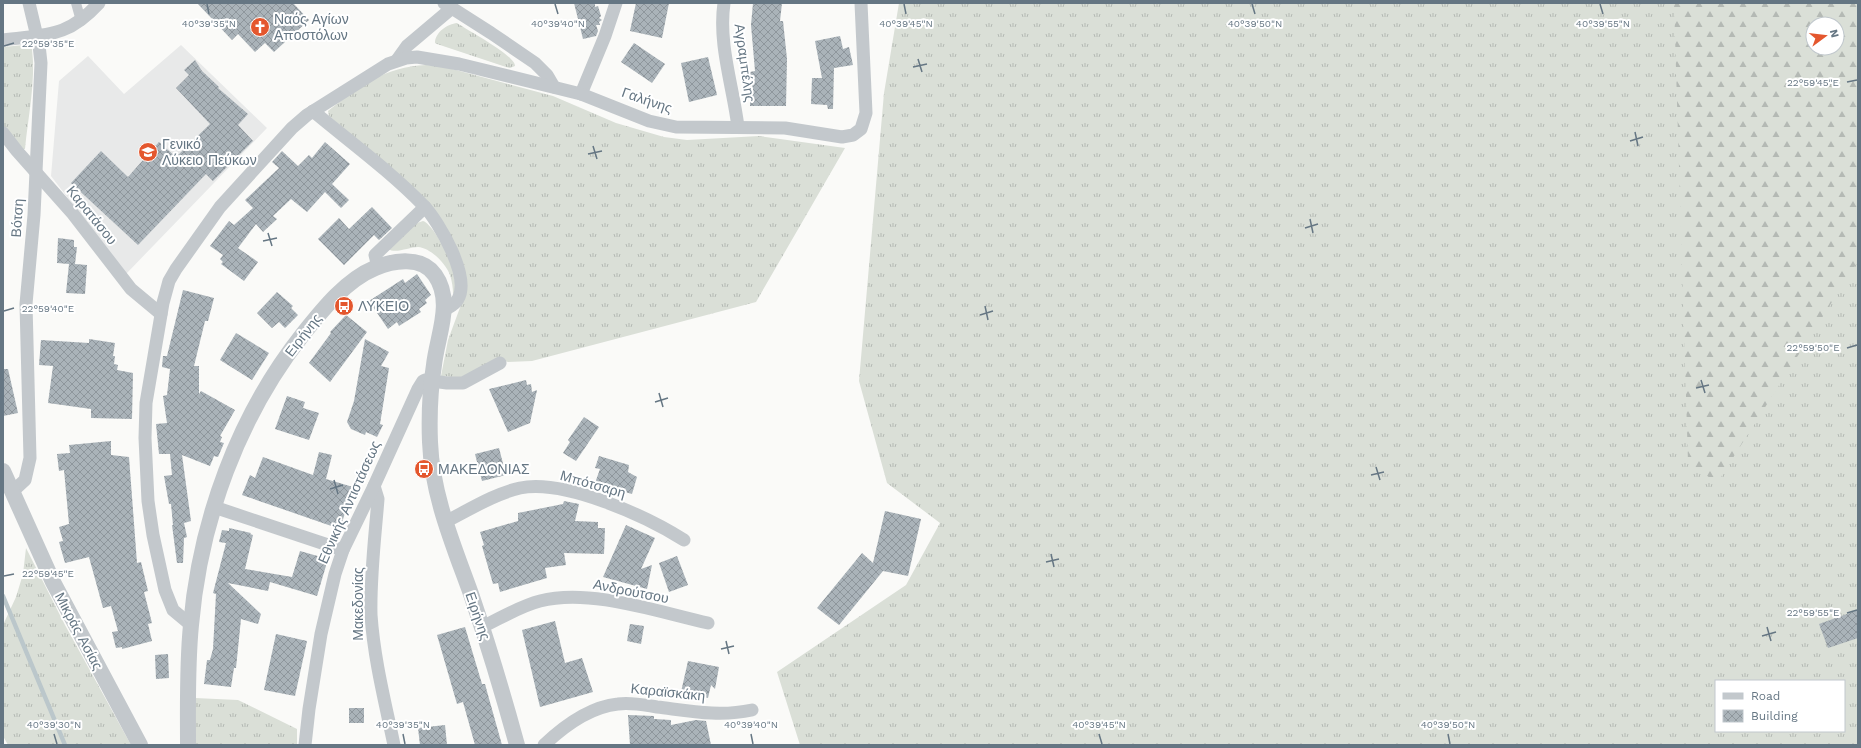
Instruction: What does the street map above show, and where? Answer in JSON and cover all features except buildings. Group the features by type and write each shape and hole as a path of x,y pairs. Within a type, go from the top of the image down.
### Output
{"street":[{"name":"Βότση","path":"12,492 23,483 29,470 30,458 26,304 34,215 41,71 37,36 29,3"},
{"path":"76,3 81,21"},
{"path":"3,40 64,31 81,21 99,3"},
{"path":"582,94 605,36 616,3"},
{"name":"Αγραμπέλης","path":"724,3 724,44 738,127"},
{"name":"Γαλήνης","path":"191,625 176,614 167,596 158,562 148,501 145,450 145,408 160,314 169,281 195,240 216,213 292,128 313,111 371,73 397,60 417,57 442,60 582,94 662,124 683,128 785,128 840,137 850,136 861,129 866,113 861,3"},
{"path":"397,60 407,46 448,5 535,63 547,75 554,87"},
{"path":"313,111 425,207 448,246 460,273 461,289 459,297 455,303 444,310"},
{"name":"Καρατάσου","path":"3,133 35,172 73,214 131,288 160,314"},
{"path":"378,267 375,255 425,207"},
{"name":"Ειρήνης","path":"188,745 191,625 199,565 214,506 222,482 238,444 278,368 310,326 336,296 362,275 378,267 395,262 406,261 423,265 430,269 442,288 444,310 432,381 430,427 431,462 435,488 445,522 499,678 517,745"},
{"path":"432,381 464,383 500,363"},
{"name":"Εθνικής Αντιστάσεως","path":"305,745 308,715 323,628 332,584 343,550 374,486 418,388 424,380 432,381"},
{"name":"Μικράς Ασίας","path":"3,471 59,595 140,745"},
{"name":"Μακεδονίας","path":"374,486 378,499 371,604 372,627 379,673 394,745"},
{"name":"Μπότσαρη","path":"445,522 508,492 526,488 545,487 577,494 634,513 684,540"},
{"path":"214,506 343,550"},
{"name":"Ανδρούτσου","path":"482,627 533,603 544,600 568,598 605,600 708,623"},
{"name":"Καραϊσκάκη","path":"544,745 562,729 576,720 616,704 632,704 724,715 752,710"}],"shaded area":[{"name":"Γενικό Λύκειο Πεύκων","path":"181,45 267,128 126,274 51,176 59,81 88,56 124,94"}],"green space":[{"path":"899,3 1858,3 1858,745 800,745 777,672 906,585 940,523 887,483 859,381 884,93"},
{"path":"1674,3 1858,3 1858,261 1717,483 1688,462"},
{"path":"457,23 500,50 508,56 515,66 510,68 506,67 435,43 437,35 443,29"},
{"path":"24,45 32,49 33,74 25,149 21,149 3,126 3,47"},
{"path":"426,65 441,66 553,96 616,123 664,137 687,140 759,136 845,148 756,302 532,361 508,362 501,360 464,378 441,376 448,340 465,294 465,286 414,188 329,116 328,111 373,79 398,70"},
{"path":"423,221 427,223 436,235 451,264 456,291 453,294 450,275 442,262 433,253 418,247 399,251 388,249 417,223"},
{"path":"26,548 65,625 131,745 8,745 3,736 3,625 16,597 23,574"},
{"path":"195,698 238,700 297,729 297,745 195,745"}],"waterway":[{"path":"3,596 65,745"}],"place":[{"name":"Ναός Αγίων Αποστόλων","path":"260,27"},
{"name":"Γενικό Λύκειο Πεύκων","path":"148,152"},
{"name":"ΛΥΚΕΙΟ","path":"344,306"},
{"name":"ΜΑΚΕΔΟΝΙΑΣ","path":"424,469"}]}
